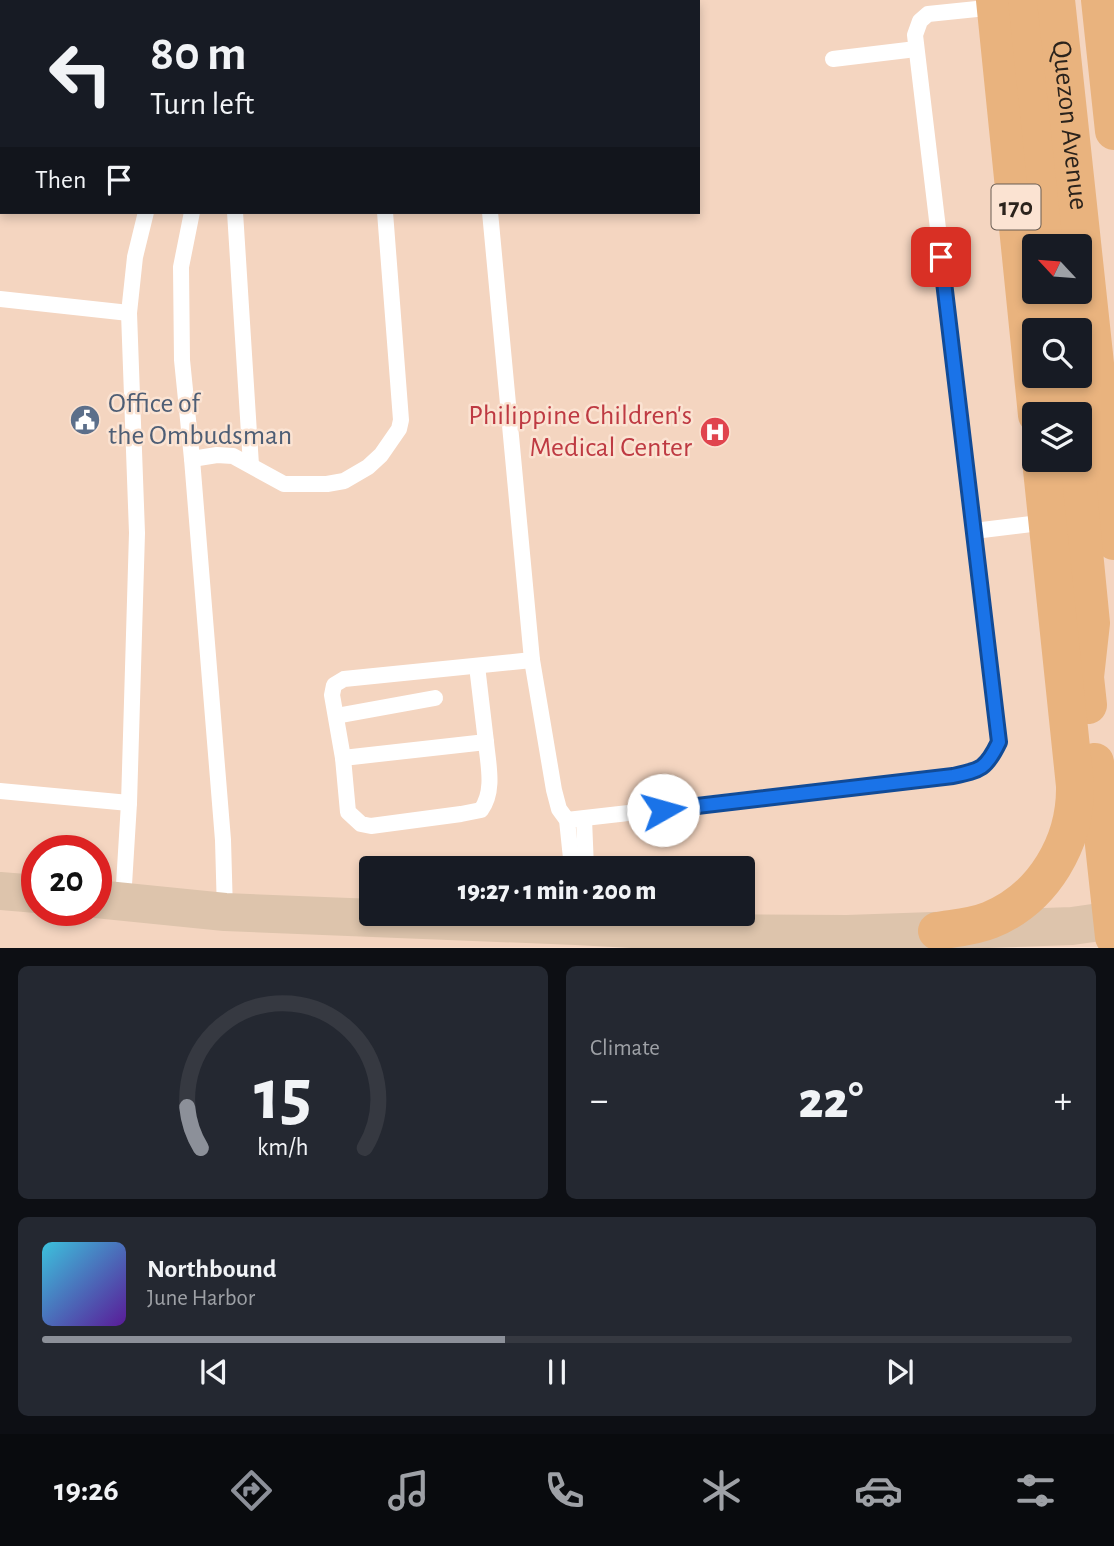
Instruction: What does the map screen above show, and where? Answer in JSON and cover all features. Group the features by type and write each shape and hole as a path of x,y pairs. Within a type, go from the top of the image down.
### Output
{"main road":[{"name":"Quezon Avenue","path":"1056,0 1114,541"},
{"name":"Quezon Avenue","path":"1100,0 1114,131"},
{"name":"Quezon Avenue","path":"1006,2 1051,234"},
{"name":"170","path":"1006,2 1036,402"},
{"path":"937,931 982,923 1017,906 1054,867 1073,813 1075,799 1042,472"},
{"path":"618,926 698,940 1114,926 1085,677 1091,623 1075,472"},
{"path":"1057,623 1085,677"},
{"path":"0,891 21,893"},
{"path":"112,900 225,912 359,915"}],"lane":[{"path":"567,820 953,776 976,771 991,759 999,742 915,34 919,21 928,13 1006,2"},
{"path":"833,59 916,50"},
{"path":"112,890 129,803 137,533 129,313 135,257 146,214"},
{"path":"192,214 181,267 182,360 223,840 225,912"},
{"path":"235,214 251,465"},
{"path":"192,459 217,455 233,456 284,484 327,484 344,481 382,455 399,429 401,420 385,214"},
{"path":"490,214 532,660 554,790 559,809 567,820 571,856"},
{"path":"0,299 129,313"},
{"path":"974,531 1048,522"},
{"path":"477,666 490,788 487,802 481,810 371,826 361,824 348,813 343,758 332,695 334,685 344,679 532,660"},
{"path":"336,716 435,698"},
{"path":"343,758 486,742"},
{"path":"0,791 129,803"},
{"path":"584,819 586,856"}],"shaded area":[{"path":"700,0 1114,0 1114,947 0,948 0,214 700,214"}],"place":[{"name":"Office of the Ombudsman","path":"85,420"},
{"name":"Philippine Children's Medical Center","path":"715,432"}],"route":[{"path":"663,810 953,776 976,771 991,759 999,742 941,257"}]}
